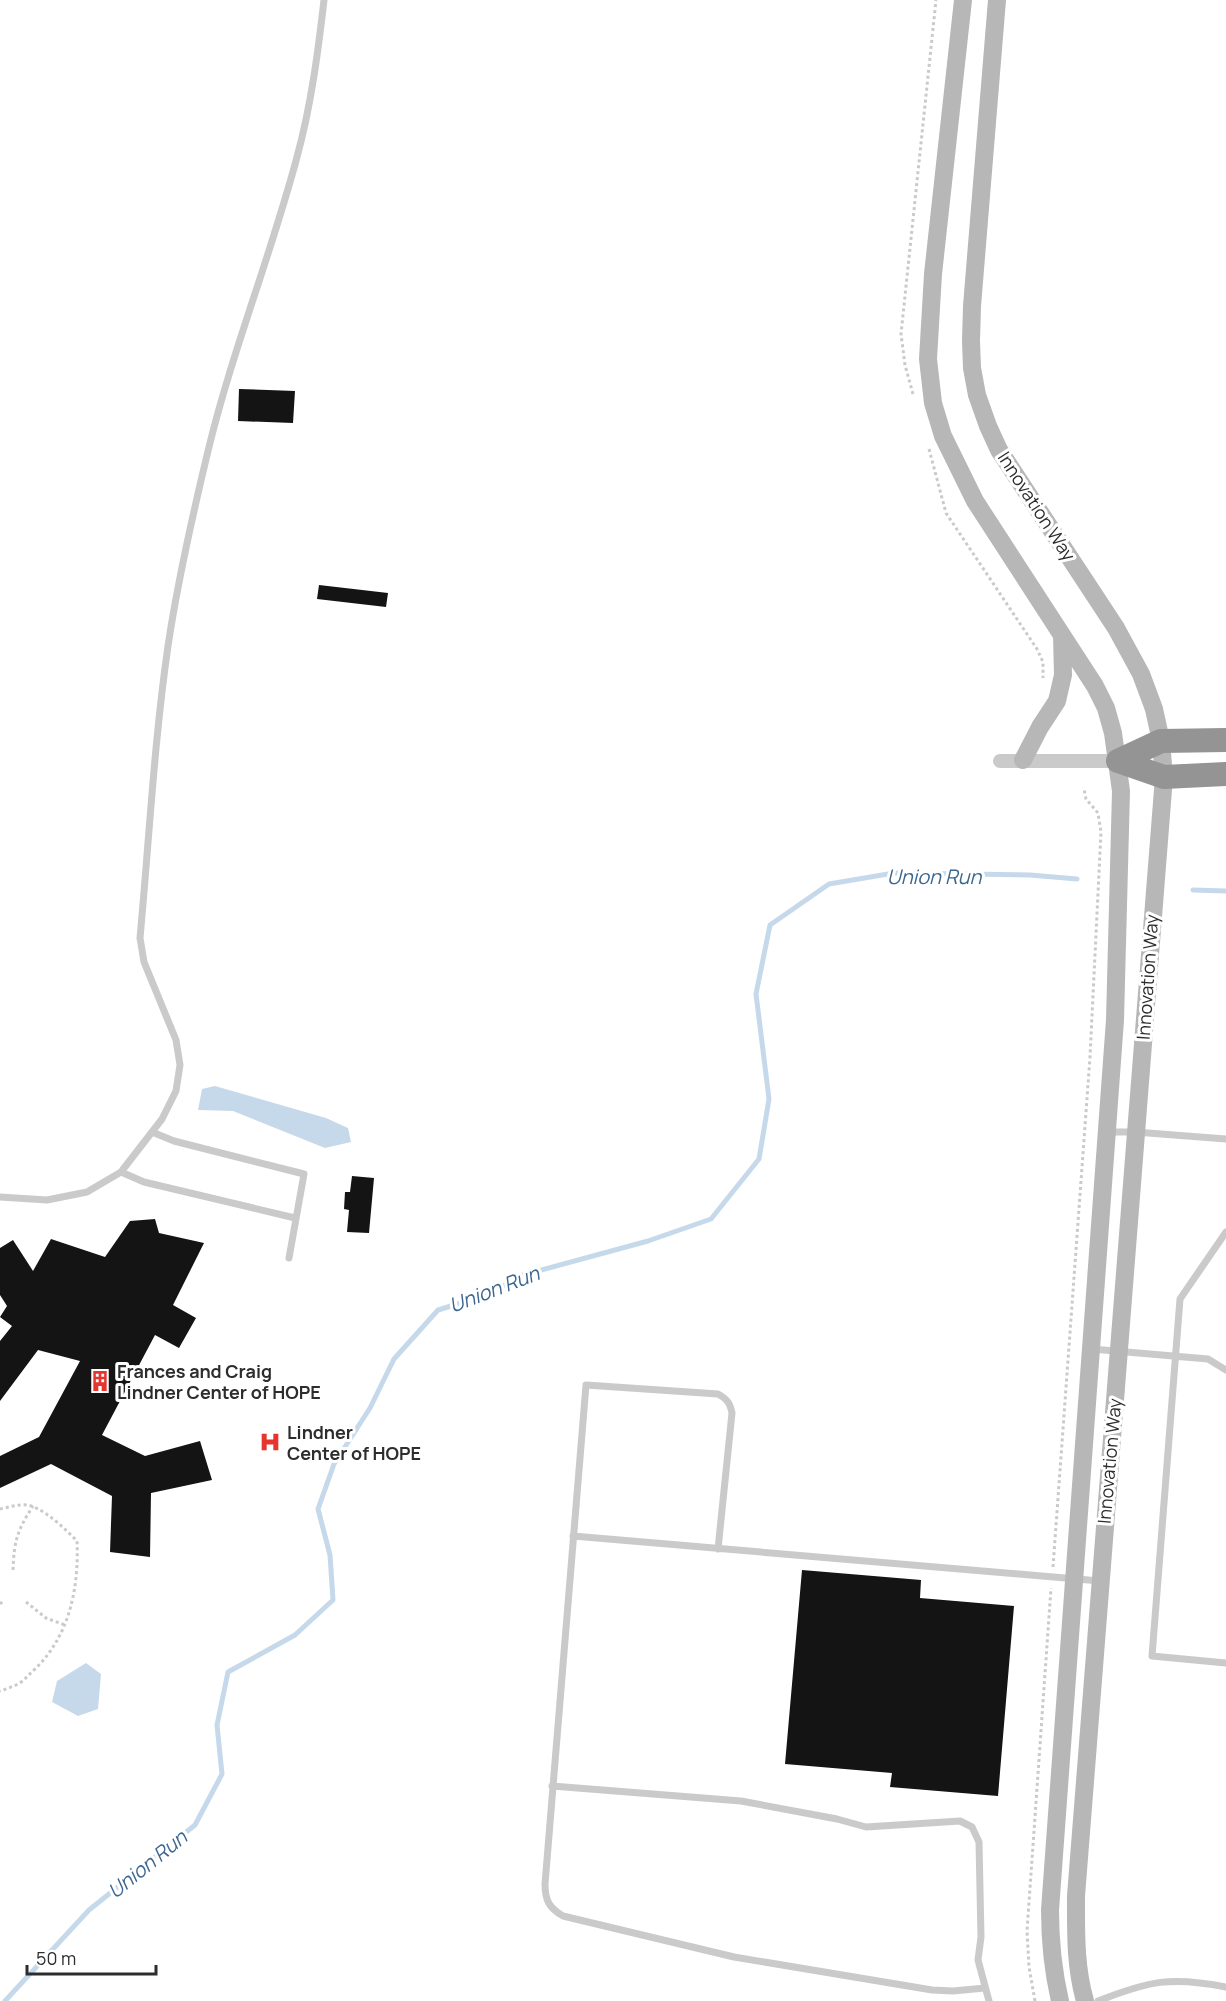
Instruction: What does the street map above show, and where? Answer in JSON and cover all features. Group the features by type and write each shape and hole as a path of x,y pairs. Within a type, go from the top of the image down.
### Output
{"highway":[{"path":"1118,761 1161,741 1226,740"},
{"path":"1118,761 1164,777 1226,774"}],"main road":[{"name":"Innovation Way","path":"963,0 933,274 928,374 933,403 943,436 975,501 1095,686 1106,708 1113,733 1121,791 1115,1020 1089,1348 1050,1910 1053,1974 1060,2001"},
{"name":"Innovation Way","path":"997,0 972,306 972,368 977,395 999,450 1110,618 1141,674 1154,709 1161,741 1164,777 1076,1896 1075,1948 1080,1986 1085,2001"},
{"path":"1023,760 1040,727 1057,702 1063,675 1062,635"}],"street":[{"path":"1000,761 1118,761"}],"lane":[{"path":"0,1197 47,1200 87,1192 121,1172 162,1119 176,1091 180,1065 176,1040 144,962 141,938 159,720 168,646 181,570 227,374 297,155 318,53 324,0"},
{"path":"152,1132 174,1141 304,1174 289,1258"},
{"path":"1106,1132 1226,1139"},
{"path":"121,1172 144,1182 295,1218"},
{"path":"1226,1232 1180,1299 1152,1656 1226,1663"},
{"path":"1089,1348 1208,1359 1226,1370"},
{"path":"718,1549 732,1413 725,1398 718,1394 586,1385 545,1895 554,1911 564,1916 709,1952 763,1962 932,1990 985,1988"},
{"path":"573,1536 1100,1581"},
{"path":"552,1786 741,1802 837,1819 866,1827 960,1821 972,1827 979,1842 981,1937 978,1960 989,2001"},
{"path":"1098,2001 1137,1986 1168,1980 1196,1981 1226,1987"}],"path":[{"path":"1035,2001 1029,1967 1027,1931 1088,1093 1101,832 1098,813 1086,799 1084,789"},
{"path":"0,1509 16,1505 33,1506 63,1527 77,1540 78,1567 76,1589 65,1625 44,1660 19,1684 0,1691"},
{"path":"13,1570 14,1550 20,1527 33,1506"},
{"path":"26,1602 46,1618 65,1625"}],"water":[{"path":"215,1086 326,1118 348,1128 351,1142 325,1148 233,1111 198,1110 202,1089"},
{"path":"86,1663 101,1674 98,1709 78,1716 52,1702 57,1681"}],"building":[{"path":"239,389 295,391 293,423 238,421"},
{"path":"319,585 388,593 386,607 317,599"},
{"path":"352,1176 374,1178 369,1233 347,1232 349,1210 344,1209 345,1192 350,1192"},
{"name":"Frances and Craig Lindner Center of HOPE","path":"155,1219 159,1233 204,1243 173,1305 196,1318 179,1348 155,1335 102,1435 145,1456 200,1441 212,1480 151,1493 150,1557 110,1552 112,1496 51,1464 0,1488 0,1456 39,1437 80,1361 38,1350 0,1401 0,1341 12,1326 0,1317 7,1306 0,1295 0,1248 13,1240 33,1271 51,1239 105,1257 130,1221"},
{"path":"802,1570 921,1580 920,1598 1014,1606 998,1796 890,1787 892,1773 785,1764"}],"waterway":[{"name":"Union Run","path":"5,2001 89,1910 195,1825 222,1774 217,1725 228,1672 295,1635 333,1600 330,1555 318,1509 334,1464 370,1408 394,1359 438,1310 487,1295 523,1275 648,1241 711,1219 759,1159 769,1099 756,994 770,925 829,884 894,873 1030,875 1077,879"},
{"name":"Union Run","path":"1193,890 1226,891"}],"place":[{"name":"Frances and Craig Lindner Center of HOPE","path":"100,1381"},
{"name":"Lindner Center of HOPE","path":"270,1442"}]}
